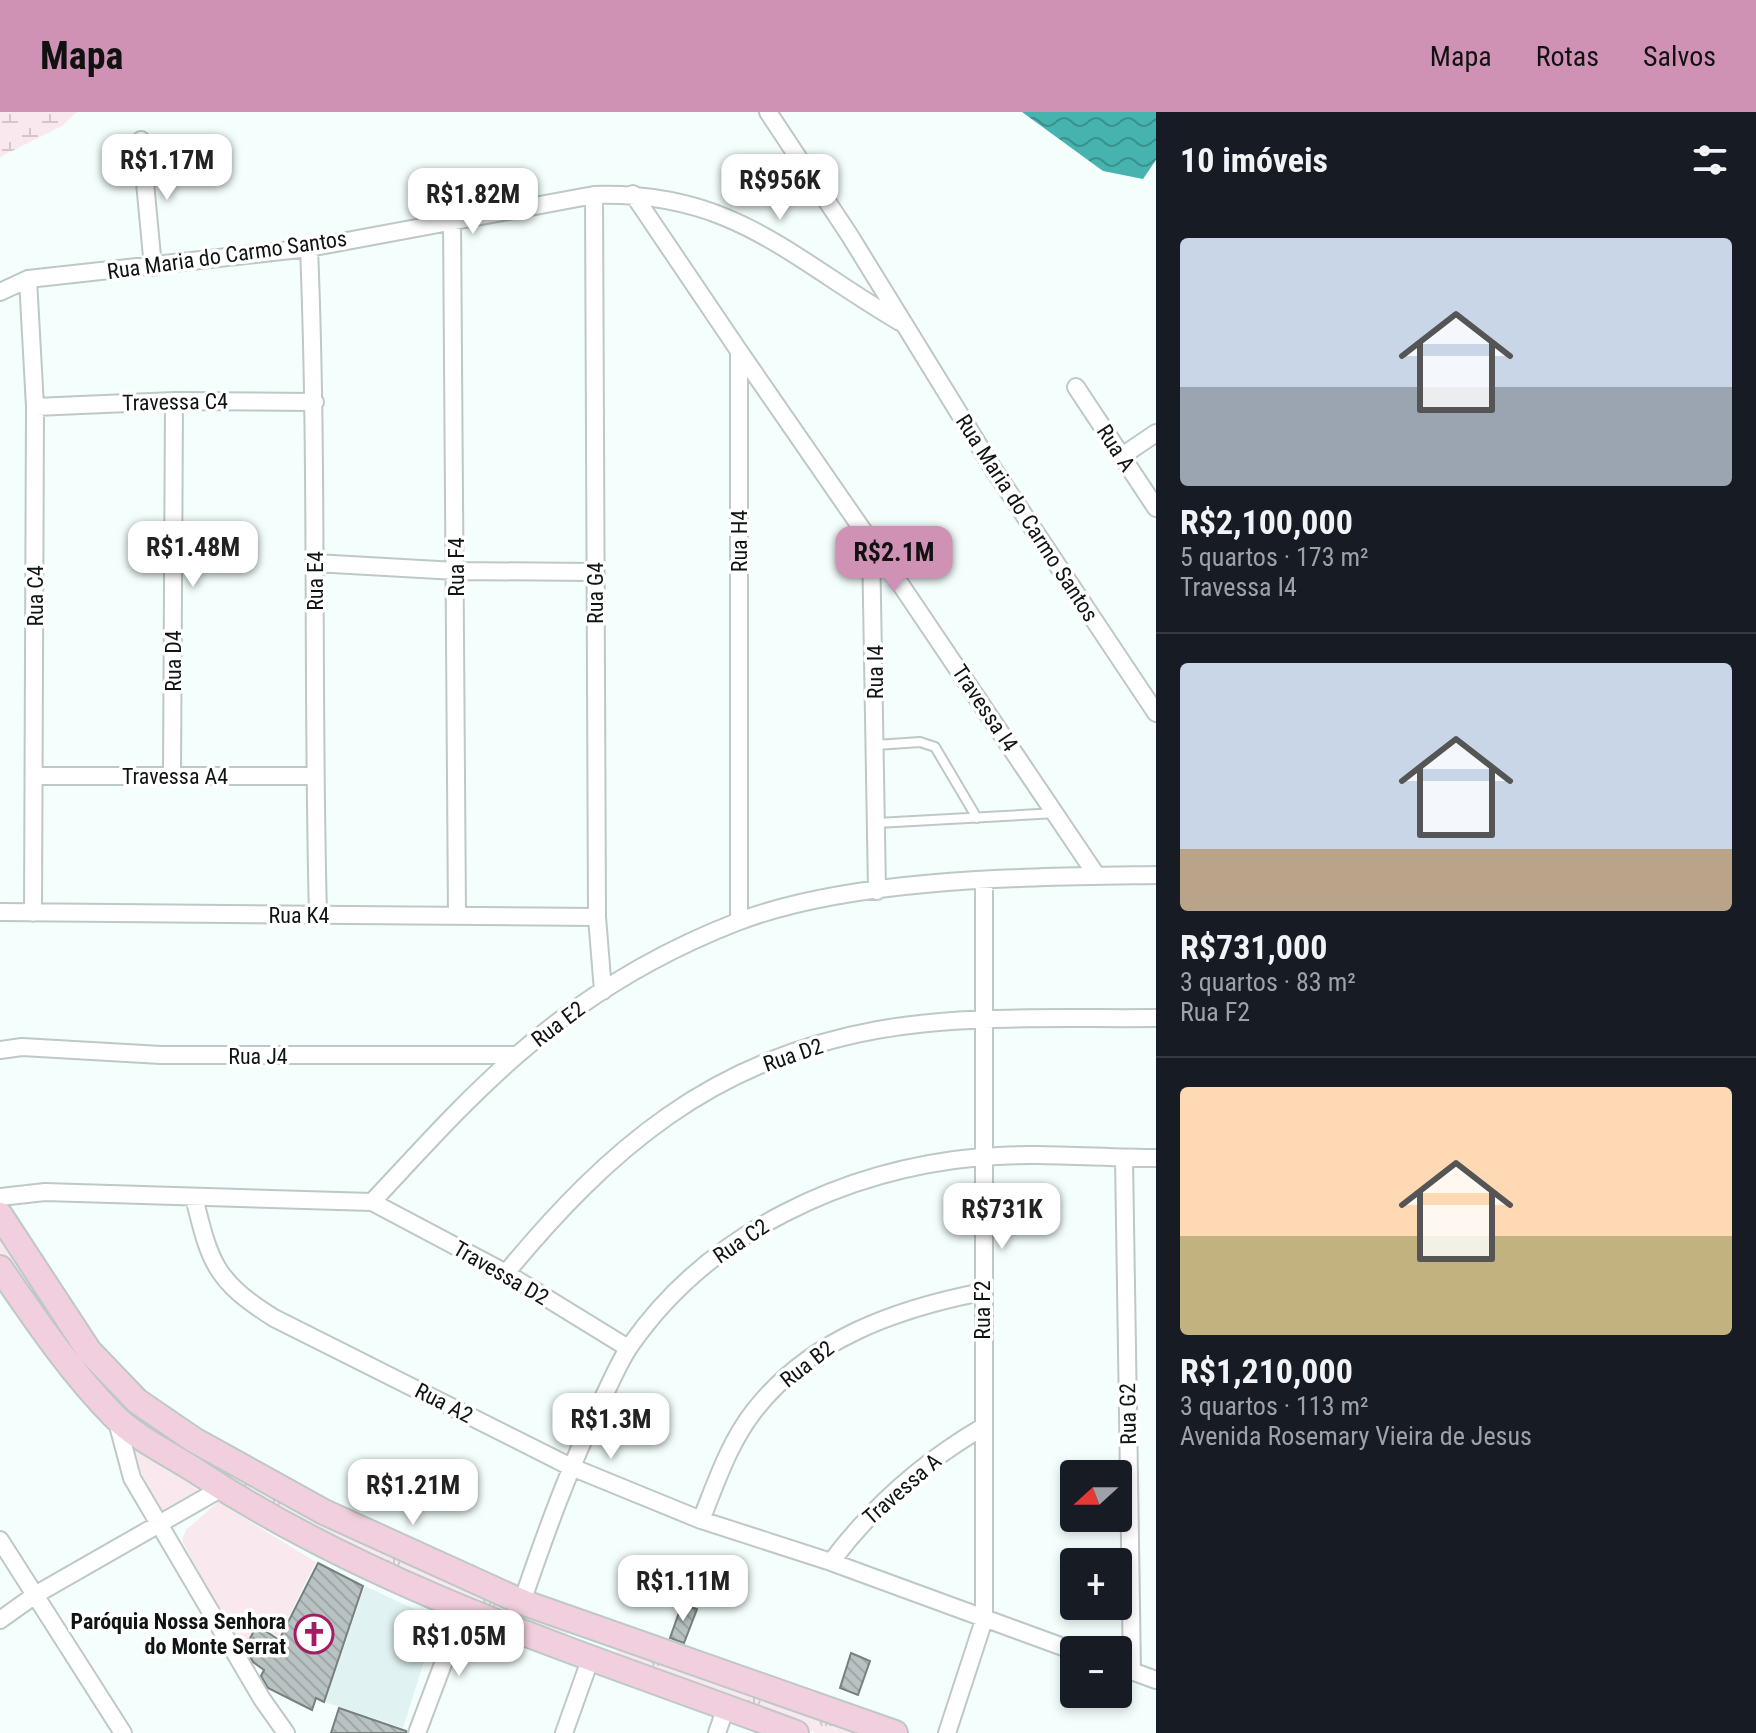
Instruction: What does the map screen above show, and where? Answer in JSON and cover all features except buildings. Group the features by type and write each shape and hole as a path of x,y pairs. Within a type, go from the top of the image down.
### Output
{"street":[{"name":"Rua Maria do Carmo Santos","path":"768,112 850,236 900,322 1156,713"},
{"path":"141,140 153,267"},
{"name":"Rua Maria do Carmo Santos","path":"0,292 28,279 309,248 594,195 633,194 691,203 756,231 900,322"},
{"path":"633,194 871,542"},
{"name":"Rua G4","path":"594,195 597,917 603,991"},
{"name":"Rua F4","path":"452,219 457,916"},
{"name":"Rua E4","path":"309,248 315,402 314,776 318,915"},
{"name":"Rua C4","path":"28,279 35,407 33,913"},
{"name":"Rua H4","path":"739,351 739,921"},
{"name":"Rua A","path":"1076,387 1156,508"},
{"name":"Travessa C4","path":"35,407 174,401 315,402"},
{"name":"Rua D4","path":"172,777 174,401"},
{"path":"1122,456 1156,433"},
{"name":"Rua I4","path":"871,542 877,891"},
{"name":"Travessa I4","path":"871,542 1097,876"},
{"path":"315,563 456,571 595,572"},
{"name":"Travessa A4","path":"35,776 314,776"},
{"name":"Rua E2","path":"372,1202 453,1115 517,1055 603,991 693,941 739,921 804,903 877,891 984,881 1156,875"},
{"name":"Rua F2","path":"947,1733 984,1620 984,881"},
{"name":"Rua K4","path":"0,912 597,917"},
{"name":"Rua D2","path":"506,1273 582,1185 649,1126 727,1080 767,1062 878,1030 986,1020 1156,1018"},
{"name":"Rua J4","path":"0,1050 22,1047 263,1056 517,1055"},
{"name":"Rua C2","path":"522,1602 569,1466 628,1348 669,1298 730,1245 811,1199 907,1168 984,1157 1156,1158"},
{"name":"Rua G2","path":"1124,1158 1125,1636"},
{"path":"0,1197 45,1192 372,1202"},
{"name":"Rua A2","path":"194,1197 217,1270 247,1301 274,1318 569,1466 701,1520 831,1562 1060,1646"},
{"name":"Travessa D2","path":"372,1202 506,1273 628,1348"},
{"path":"0,1215 89,1351 137,1401 194,1440 324,1512 522,1602 895,1733"},
{"path":"0,1268 66,1361 116,1418 222,1488 363,1563 464,1608 590,1660 796,1733"},
{"name":"Rua B2","path":"701,1520 731,1448 749,1419 769,1395 800,1367 838,1340 874,1322 933,1302 982,1292"},
{"path":"116,1418 132,1478 262,1699 286,1733"},
{"name":"Travessa A","path":"831,1562 861,1524 903,1483 983,1427"},
{"path":"0,1620 35,1595 222,1488"},
{"path":"0,1540 123,1733"},
{"path":"417,1733 464,1608"},
{"path":"564,1733 599,1631"},
{"path":"1132,1671 1156,1680"},
{"path":"717,1733 726,1707"}],"lane":[{"path":"876,745 920,742 935,747 977,818"},
{"path":"877,823 1057,813"}],"shaded area":[{"path":"365,1586 437,1620 403,1728 325,1702"}],"green space":[{"path":"0,112 77,112 62,126 0,157"},
{"path":"0,1233 131,1407 568,1631 567,1635 561,1639 366,1554 204,1469 149,1434 67,1354 0,1253"},
{"path":"126,1440 198,1490 160,1512"},
{"path":"218,1502 316,1562 278,1637 257,1623 242,1652 182,1541 186,1530"},
{"path":"618,1649 863,1733 816,1733 614,1659"}],"water":[{"path":"1022,112 1156,112 1156,160 1143,179 1103,171"}],"place":[{"name":"Paróquia Nossa Senhora do Monte Serrat","path":"314,1634"}]}
